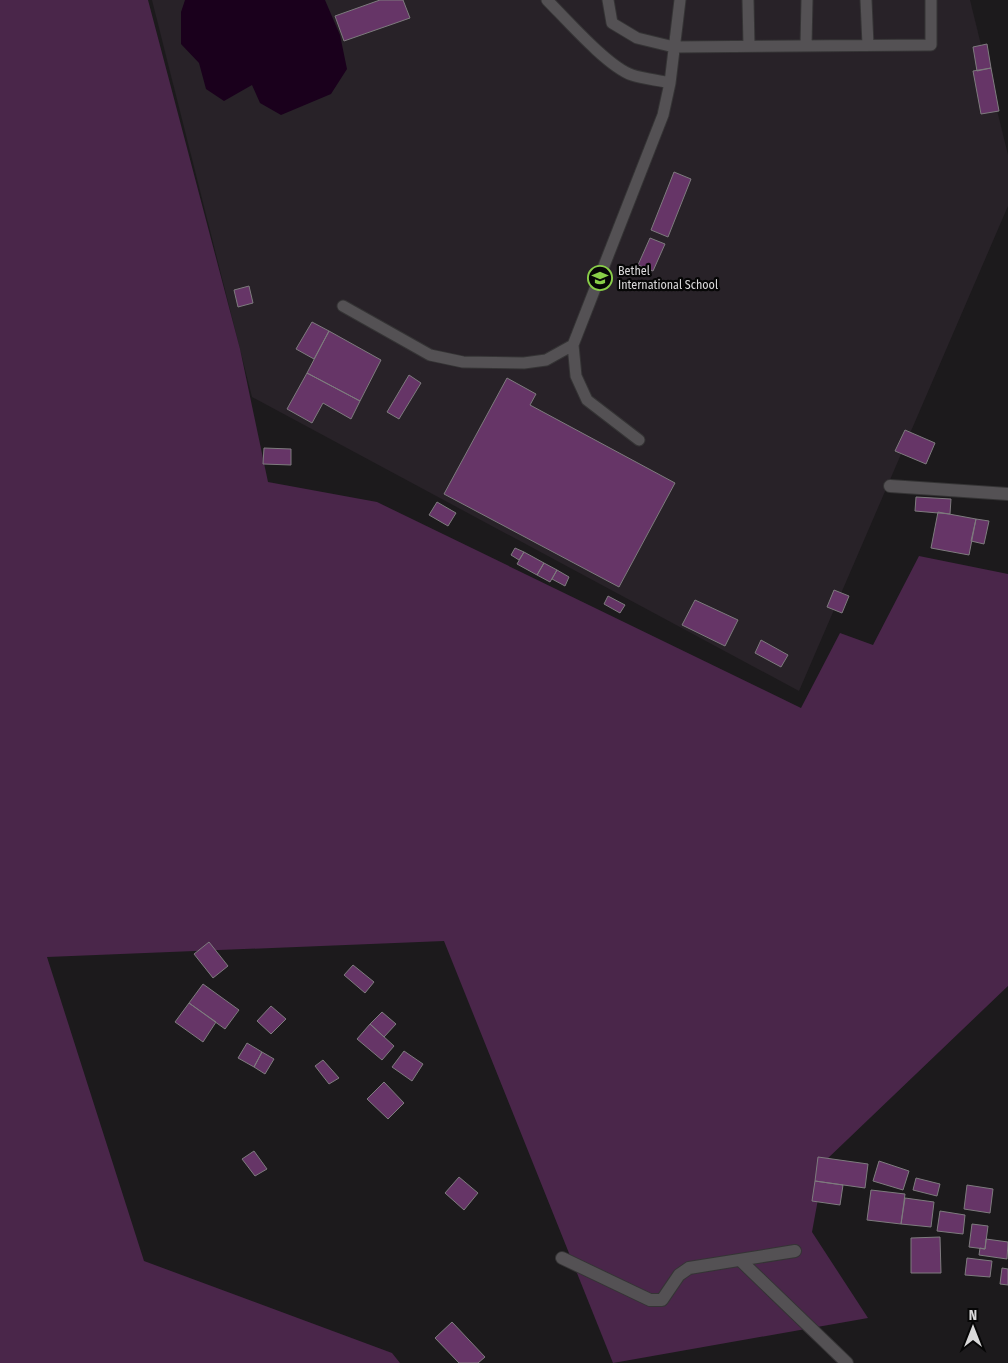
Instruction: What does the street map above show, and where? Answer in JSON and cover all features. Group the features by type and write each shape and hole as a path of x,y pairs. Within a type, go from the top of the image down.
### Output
{"street":[{"path":"890,486 1008,494"},
{"path":"562,1258 650,1300 662,1300 679,1275 689,1268 795,1250"},
{"path":"740,1260 847,1363"}],"lane":[{"path":"547,0 596,49 620,68 631,75 670,83"},
{"path":"608,0 612,23 618,28 637,38 674,47 931,45 930,0"},
{"path":"639,440 587,400 576,376 573,346 663,115 670,83 680,0"},
{"path":"748,0 749,45"},
{"path":"806,45 807,0"},
{"path":"866,0 868,45"},
{"path":"344,306 430,355 463,362 524,363 546,360 573,346"}],"shaded area":[{"path":"0,0 148,0 240,349 268,482 377,502 801,708 840,633 873,645 919,556 1008,574 1008,986 825,1161 812,1232 868,1318 613,1363 444,941 47,957 144,1261 392,1353 400,1363 0,1363"},
{"name":"Bethel International School","path":"152,0 970,0 1008,155 1008,206 799,691 252,397"},
{"path":"185,0 325,0 340,35 347,69 331,94 281,115 260,103 252,85 224,101 206,89 199,63 181,44 181,12"}],"building":[{"path":"380,0 403,0 410,18 344,41 335,16"},
{"path":"987,44 991,68 977,71 973,47"},
{"path":"991,68 999,111 981,114 973,71"},
{"path":"674,172 691,179 668,237 651,230"},
{"path":"650,238 665,244 653,271 638,265"},
{"path":"249,286 253,303 238,307 234,290"},
{"path":"312,322 329,331 314,359 296,349"},
{"path":"329,331 381,360 360,401 307,373"},
{"path":"307,373 360,401 351,419 323,403 312,423 287,409"},
{"path":"409,375 421,383 399,419 387,412"},
{"path":"507,378 536,394 530,405 675,483 619,587 444,494"},
{"path":"905,430 935,443 926,464 895,451"},
{"path":"264,448 291,449 291,465 263,464"},
{"path":"916,497 951,499 950,514 915,511"},
{"path":"437,502 456,513 448,526 429,515"},
{"path":"938,512 976,519 969,555 931,548"},
{"path":"976,519 989,521 984,544 971,541"},
{"path":"515,548 524,552 519,560 511,555"},
{"path":"524,552 544,563 537,575 517,564"},
{"path":"544,563 557,570 550,582 537,575"},
{"path":"557,570 569,577 565,586 552,579"},
{"path":"834,590 849,596 842,613 827,607"},
{"path":"608,596 625,605 620,613 604,604"},
{"path":"695,600 738,620 725,646 682,625"},
{"path":"761,640 788,655 781,667 755,653"},
{"path":"209,942 228,966 213,978 194,954"},
{"path":"353,965 374,982 365,993 344,975"},
{"path":"203,984 239,1010 225,1029 189,1003"},
{"path":"189,1003 216,1022 203,1042 175,1022"},
{"path":"271,1006 286,1019 271,1034 257,1021"},
{"path":"382,1012 396,1024 384,1037 370,1024"},
{"path":"370,1024 394,1046 382,1060 357,1039"},
{"path":"247,1043 262,1052 254,1067 238,1058"},
{"path":"404,1051 423,1064 412,1081 392,1067"},
{"path":"262,1052 274,1059 265,1074 254,1067"},
{"path":"323,1060 339,1078 329,1084 315,1066"},
{"path":"384,1082 404,1103 388,1119 367,1099"},
{"path":"254,1151 267,1169 255,1176 242,1159"},
{"path":"818,1157 868,1164 865,1188 815,1181"},
{"path":"879,1161 909,1171 903,1190 873,1181"},
{"path":"459,1177 478,1193 464,1210 445,1193"},
{"path":"916,1178 940,1184 937,1196 913,1190"},
{"path":"815,1181 843,1185 840,1205 812,1201"},
{"path":"967,1185 993,1189 990,1213 964,1209"},
{"path":"871,1190 905,1194 901,1224 867,1220"},
{"path":"905,1198 934,1202 931,1227 901,1224"},
{"path":"940,1211 965,1215 963,1234 937,1231"},
{"path":"972,1224 988,1226 985,1249 969,1247"},
{"path":"940,1237 941,1273 911,1273 911,1238"},
{"path":"986,1239 1008,1242 1007,1259 979,1255 980,1248 985,1249"},
{"path":"967,1258 992,1261 990,1277 965,1275"},
{"path":"1002,1268 1008,1269 1008,1285 1000,1284"},
{"path":"452,1322 485,1357 478,1363 459,1363 435,1338"}],"place":[{"name":"Bethel International School","path":"600,278"}]}
